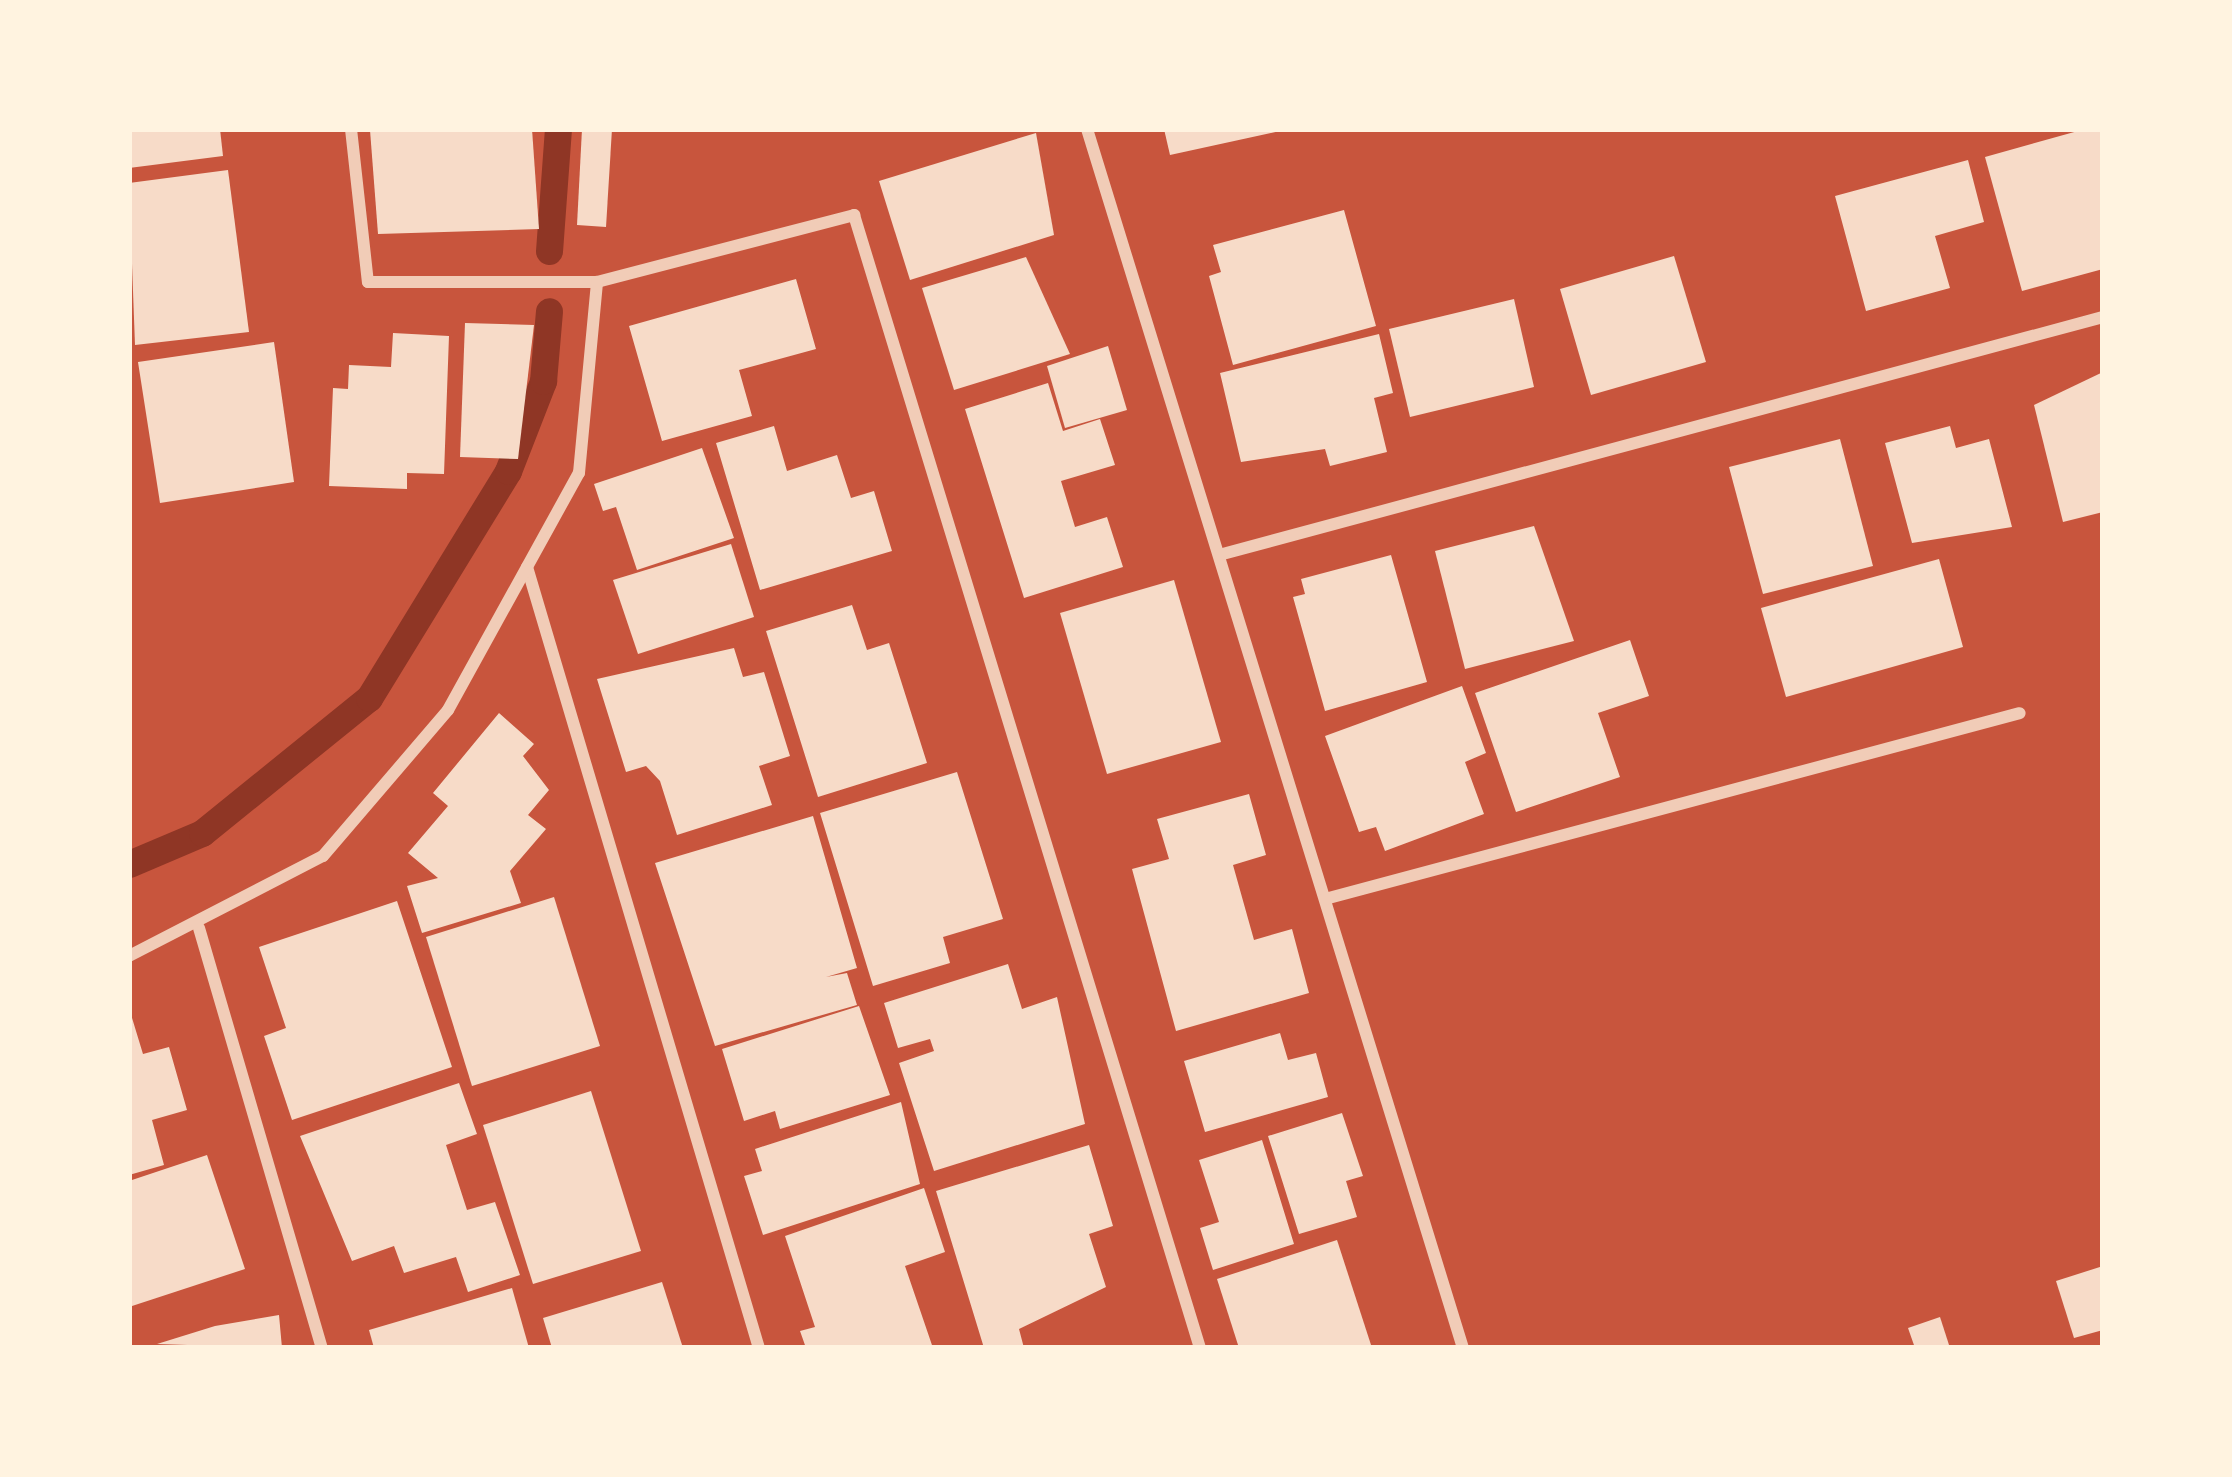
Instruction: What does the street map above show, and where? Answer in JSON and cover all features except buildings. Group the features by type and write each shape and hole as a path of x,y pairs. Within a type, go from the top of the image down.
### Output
{"street":[{"path":"351,129 368,282 596,282 854,215 1200,1348"},
{"path":"1087,129 1463,1348"},
{"path":"129,956 199,928 323,856 448,710 579,473 596,282"},
{"path":"1219,555 2103,317"},
{"path":"527,566 759,1348"},
{"path":"1325,899 2020,713"},
{"path":"199,928 322,1348"}],"waterway":[{"path":"549,251 558,129"},
{"path":"129,864 202,833 369,698 508,471 543,381 549,311"}]}
